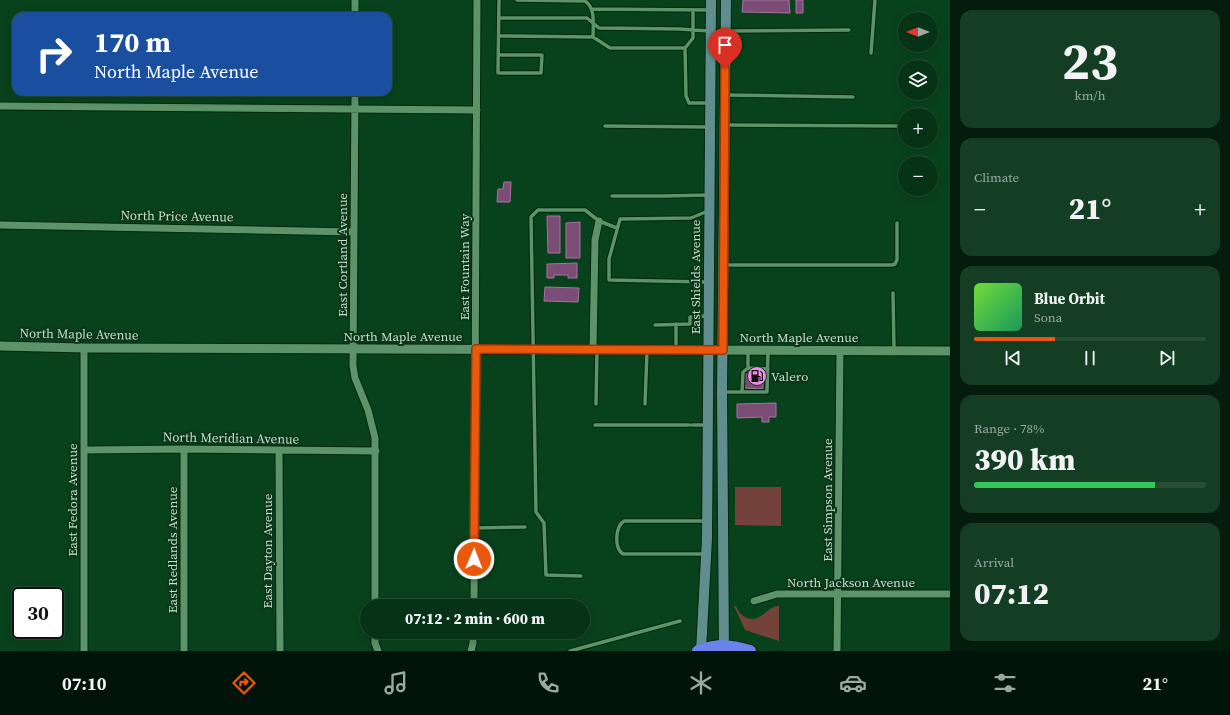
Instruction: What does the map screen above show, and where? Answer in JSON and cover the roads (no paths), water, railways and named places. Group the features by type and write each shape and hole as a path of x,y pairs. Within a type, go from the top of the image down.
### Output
{"highway":[{"path":"700,651 736,646 750,651"}],"main road":[{"path":"724,648 722,392 726,0"},
{"name":"East Shields Avenue","path":"700,651 707,521 711,5"},
{"path":"710,31 718,37 720,83 722,92 725,95"}],"street":[{"path":"355,0 355,12"},
{"name":"East Fountain Way","path":"474,599 477,0"},
{"name":"East Cortland Avenue","path":"354,96 353,366 355,378 372,423 376,451 375,599"},
{"path":"0,106 477,110"},
{"path":"595,349 596,240 600,221"},
{"name":"North Price Avenue","path":"0,225 354,232"},
{"name":"North Maple Avenue","path":"0,346 84,348 950,351"},
{"name":"East Fedora Avenue","path":"84,348 84,651"},
{"name":"East Simpson Avenue","path":"837,651 840,350"},
{"name":"North Meridian Avenue","path":"84,450 184,449 376,451"},
{"name":"East Redlands Avenue","path":"184,449 184,651"},
{"name":"East Dayton Avenue","path":"279,451 280,651"},
{"name":"North Jackson Avenue","path":"754,601 777,594 950,594"},
{"path":"375,639 378,651"},
{"path":"471,651 473,639"}],"lane":[{"path":"499,0 500,18 498,73 541,73 542,55 499,55"},
{"path":"518,0 585,2 589,4 592,9 593,37"},
{"path":"871,53 875,0"},
{"path":"592,9 693,10 711,5"},
{"path":"693,10 693,38 686,48 686,96 690,103 710,103"},
{"path":"500,18 587,18 599,28 693,29 710,31"},
{"path":"726,31 848,30"},
{"path":"499,36 593,37 610,48 686,48"},
{"path":"725,95 853,97"},
{"path":"725,125 897,126"},
{"path":"605,126 710,127"},
{"path":"612,196 709,195"},
{"path":"581,576 546,575 544,523 536,512 532,349 531,217 538,210 585,210 600,221 617,228"},
{"path":"708,282 609,280 609,259 620,219 691,218 709,211"},
{"path":"723,265 892,265 895,264 896,260 897,222"},
{"path":"893,293 894,350"},
{"path":"655,325 690,324 690,317 708,316"},
{"path":"676,324 676,350"},
{"path":"595,349 596,404"},
{"path":"645,404 647,350"},
{"path":"742,392 742,374 748,368 748,350"},
{"path":"722,392 767,392 768,350"},
{"path":"748,368 768,369"},
{"path":"595,425 708,425"},
{"path":"706,554 623,554 618,546 618,528 624,521 707,521"},
{"path":"475,528 525,527"},
{"path":"570,651 680,621"}],"place":[{"name":"Valero","path":"757,376"}]}
